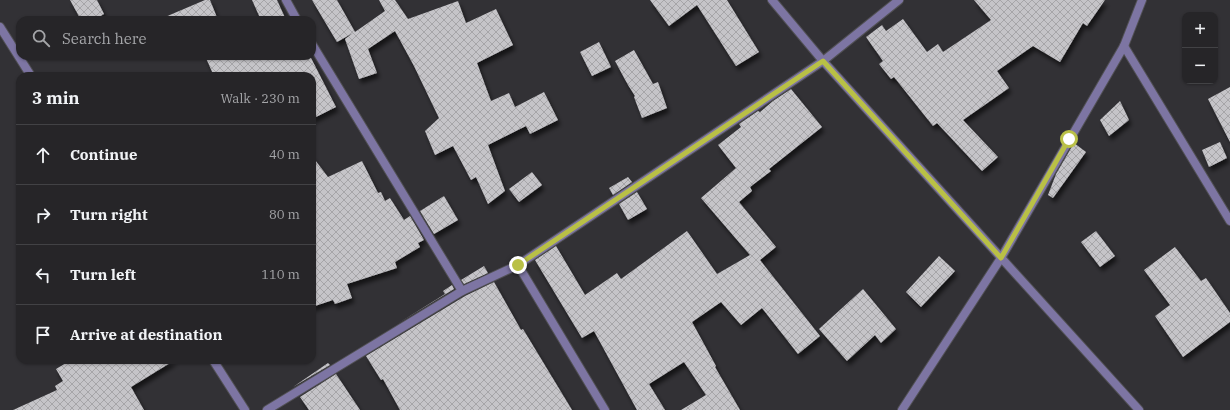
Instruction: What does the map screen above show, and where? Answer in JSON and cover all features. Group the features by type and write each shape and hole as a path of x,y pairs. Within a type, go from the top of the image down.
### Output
{"street":[{"path":"286,0 295,16"},
{"path":"772,0 823,61 1139,410"},
{"path":"267,410 462,290 518,265 823,61 899,0"},
{"path":"902,410 1001,258 1124,46 1142,0"},
{"path":"0,27 16,52"},
{"path":"1124,46 1230,222"},
{"path":"316,51 462,290"},
{"path":"21,60 28,72"},
{"path":"518,265 604,410"},
{"path":"216,364 245,410"}],"building":[{"path":"70,0 97,0 104,14 101,16 79,16"},
{"path":"205,0 210,0 216,16 167,16"},
{"path":"252,0 277,0 284,16 259,16"},
{"path":"312,0 337,0 355,32 385,11 379,0 395,0 408,19 458,1 466,23 496,9 513,45 477,63 491,101 509,93 515,107 544,92 558,120 530,134 526,126 488,145 505,191 488,204 476,177 471,180 453,146 435,155 425,131 439,118 395,31 368,49 377,73 359,79 345,39 353,33 337,42"},
{"path":"650,0 727,0 759,52 736,66 697,5 669,26"},
{"path":"974,0 1105,0 1087,26 1083,23 1060,62 1033,46 997,71 1009,88 963,120 998,157 982,171 937,123 933,126 894,77 891,79 879,64 883,61 866,37 882,25 886,31 903,19 927,52 938,44 943,52 991,20"},
{"path":"599,42 611,67 592,76 580,52"},
{"path":"634,50 653,84 658,82 667,108 642,118 634,97 635,96 615,61"},
{"path":"207,60 312,60 336,107 316,117 316,72 212,72"},
{"path":"1230,87 1230,142 1208,99"},
{"path":"791,89 822,127 769,169 771,171 750,187 752,191 739,202 776,247 760,260 820,336 798,354 762,308 741,325 721,302 692,322 716,366 715,367 740,410 681,410 706,395 684,362 649,384 665,410 637,410 594,331 582,338 535,260 556,246 585,295 617,273 621,279 687,231 717,274 750,255 701,198 736,168 718,145 741,127 739,124 758,111 760,112"},
{"path":"1120,101 1129,120 1109,136 1100,120"},
{"path":"1220,142 1227,158 1209,167 1202,150"},
{"path":"1074,143 1086,152 1053,198 1048,195 1056,174"},
{"path":"316,161 328,177 362,161 378,193 381,192 385,201 390,198 404,220 410,216 424,240 418,243 420,247 395,262 397,268 347,284 352,298 335,304 333,300 316,306"},
{"path":"532,172 542,185 519,202 509,189"},
{"path":"628,177 632,182 613,195 609,188"},
{"path":"637,192 647,209 628,220 619,204"},
{"path":"444,196 458,220 434,234 420,211"},
{"path":"1096,231 1115,256 1100,267 1081,242"},
{"path":"1175,247 1201,281 1206,278 1230,313 1230,322 1183,357 1155,316 1170,305 1144,270"},
{"path":"939,256 955,271 921,307 906,292"},
{"path":"484,266 488,273 464,284 461,280"},
{"path":"494,282 521,330 523,329 572,410 400,410 383,379 381,380 366,356 465,296"},
{"path":"452,285 454,289 397,324 445,294 443,291"},
{"path":"863,289 896,329 881,343 875,335 847,361 819,329"},
{"path":"328,363 330,365 293,387"},
{"path":"64,364 168,364 131,387 144,410 13,410 57,390 55,386 63,381 56,369"},
{"path":"336,374 360,410 309,410 300,397"}],"route":[{"path":"518,265 823,61 1001,258 1069,139"}]}
